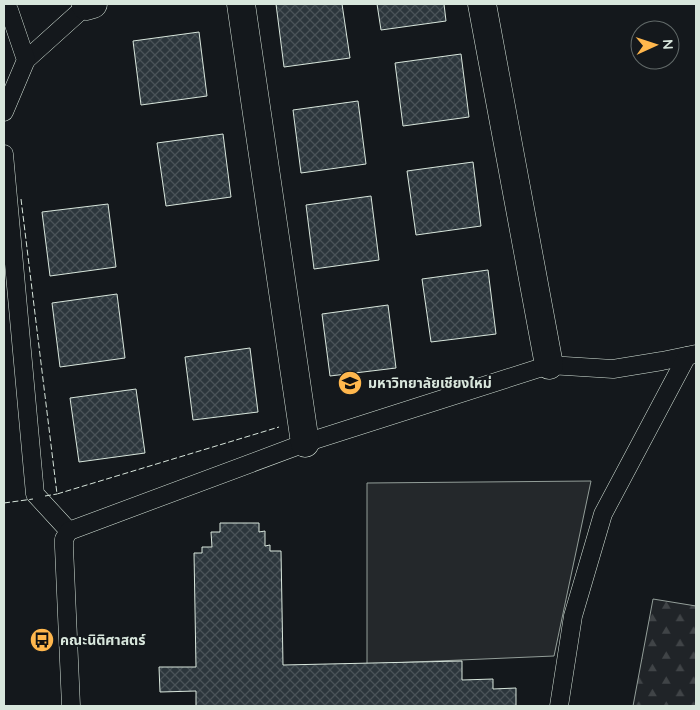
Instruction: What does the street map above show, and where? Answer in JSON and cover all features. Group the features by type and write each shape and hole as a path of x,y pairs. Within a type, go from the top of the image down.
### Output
{"street":[{"path":"241,4 305,443"},
{"path":"482,4 549,366"}],"lane":[{"path":"4,4 9,10 26,60"},
{"path":"4,112 26,60 90,5"},
{"path":"4,154 35,494 69,531"},
{"path":"71,706 64,547 64,539 69,531 305,443 549,366 613,369 692,355"},
{"path":"559,706 573,616 603,514 692,355"}],"green space":[{"path":"653,599 696,606 696,706 633,706"}],"shaded area":[{"path":"591,481 554,656 367,664 367,483"}],"building":[{"path":"276,4 342,4 350,58 284,67"},
{"path":"377,4 444,4 446,21 381,30"},
{"path":"199,32 207,96 141,105 133,41"},
{"path":"461,54 469,117 403,126 395,63"},
{"path":"358,101 366,164 301,173 293,110"},
{"path":"223,134 231,197 166,206 157,143"},
{"path":"473,162 481,226 416,235 407,171"},
{"path":"371,196 379,260 314,269 306,205"},
{"path":"108,204 116,267 50,276 42,212"},
{"path":"488,270 496,334 431,342 422,279"},
{"path":"117,294 125,358 60,367 52,303"},
{"path":"388,305 396,368 330,376 322,314"},
{"path":"250,348 258,412 193,420 185,357"},
{"path":"136,389 145,453 79,462 70,398"},
{"path":"220,523 259,523 259,532 265,531 265,546 270,545 270,551 281,551 283,665 462,661 462,680 493,679 493,689 516,688 516,706 196,706 196,691 160,692 159,667 196,667 194,553 202,553 202,547 212,547 211,532 220,532"}],"fence":[{"path":"21,199 57,494 279,427"},
{"path":"45,496 57,494"},
{"path":"4,503 33,499"}],"place":[{"name":"มหาวิทยาลัยเชียงใหม่","path":"350,383"},
{"name":"คณะนิติศาสตร์","path":"42,640"}]}
